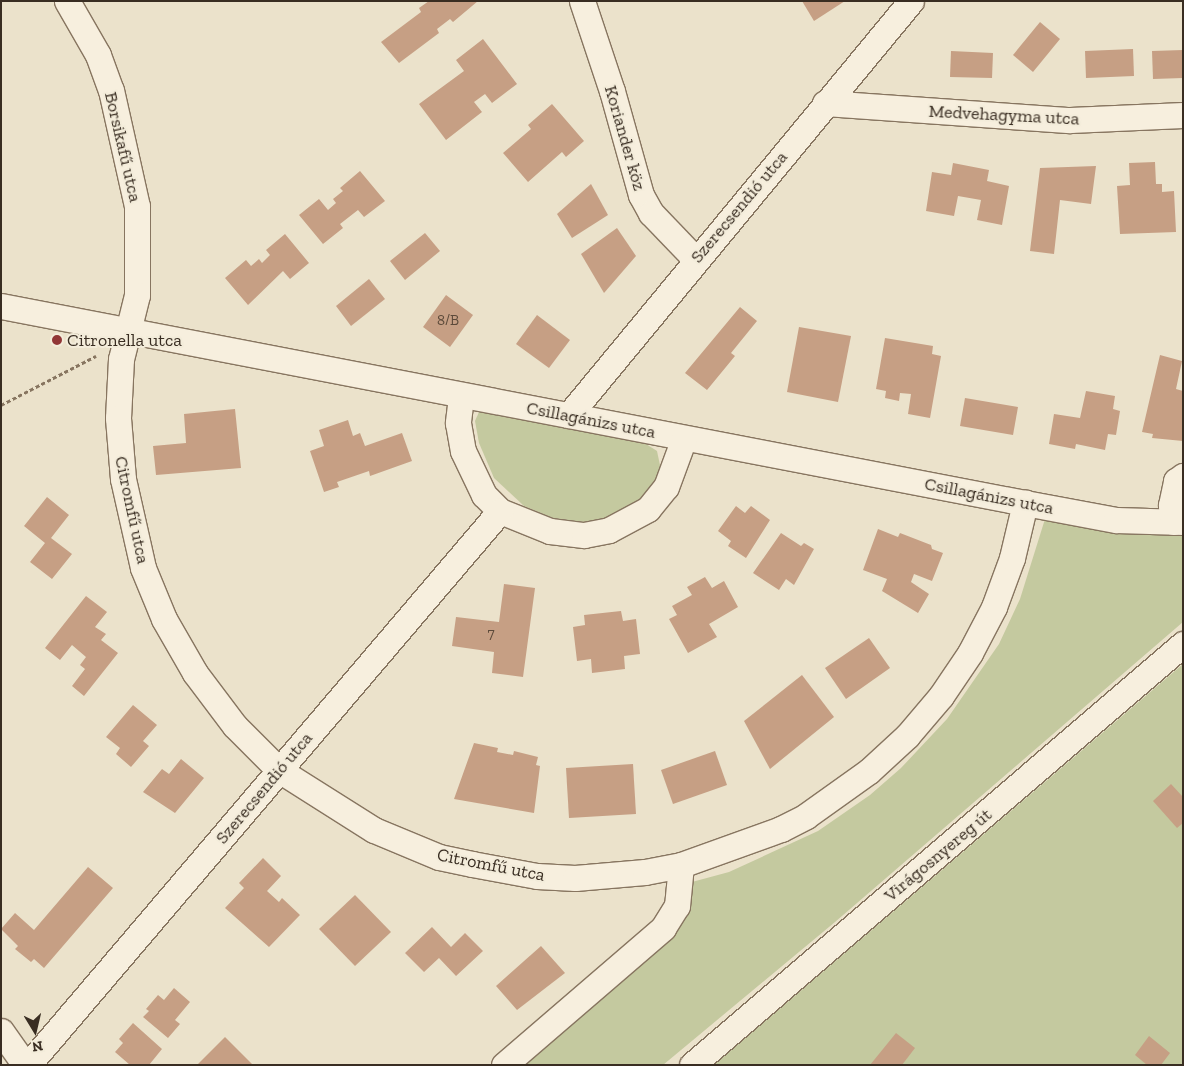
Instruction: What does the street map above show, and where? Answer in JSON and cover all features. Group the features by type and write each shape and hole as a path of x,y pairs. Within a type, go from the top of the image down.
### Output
{"street":[{"name":"Borsikafű utca","path":"67,1 98,56 111,90 131,167 137,206 139,259 137,295 130,332"},
{"name":"Koriander köz","path":"582,1 612,91 641,195 651,213 696,260"},
{"name":"Szerecsendió utca","path":"569,415 911,1"},
{"name":"Medvehagyma utca","path":"825,103 1062,120 1183,114"},
{"name":"Csillagánizs utca","path":"1,306 461,397 569,415 1116,520 1178,522"},
{"name":"Citromfű utca","path":"130,332 121,359 119,446 128,506 143,568 164,619 195,673 235,726 279,770 374,830 439,857 472,864 537,876 575,878 645,872 681,865 750,842 806,816 869,771 907,736 941,696 970,653 994,607 1012,558 1025,503"},
{"path":"461,397 458,423 463,451 484,495 500,512 550,531 584,535 609,530 648,509 666,487 684,438"},
{"path":"1178,522 1172,505 1176,482 1183,476"},
{"name":"Szerecsendió utca","path":"26,1065 500,512"},
{"name":"Virágosnyereg út","path":"692,1065 1183,644"},
{"path":"504,1065 663,928 677,906 681,865"},
{"path":"1,1031 26,1065"}],"path":[{"path":"1,405 98,355"}],"green space":[{"path":"479,412 646,444 657,451 661,470 646,498 604,519 584,522 553,518 524,506 494,478 479,443 475,421"},
{"path":"1045,519 1183,526 1183,622 835,922 663,1065 513,1065 690,889 692,882 729,872 818,831 870,795 901,768 947,719 999,644 1020,599"},
{"path":"1183,664 1183,1065 714,1065"}],"building":[{"path":"429,1 478,1 453,22 450,19 437,29 439,33 399,63 381,42 421,12 419,8"},
{"path":"802,1 845,1 814,21"},
{"path":"1040,22 1060,39 1033,72 1013,55"},
{"path":"483,39 517,84 492,103 485,94 474,102 482,112 446,140 419,104 464,71 456,60"},
{"path":"1133,49 1134,76 1086,78 1085,51"},
{"path":"1183,50 1183,78 1153,79 1152,51"},
{"path":"951,51 993,53 992,78 950,77"},
{"path":"552,104 584,141 566,157 562,152 528,182 503,153 531,129 528,125"},
{"path":"1155,162 1156,184 1162,184 1162,192 1174,191 1176,232 1120,234 1117,186 1130,185 1129,163"},
{"path":"953,163 989,170 987,181 1009,186 1002,225 977,220 981,200 958,196 954,216 926,211 932,172 951,175"},
{"path":"1096,166 1091,204 1060,200 1054,254 1030,251 1040,168"},
{"path":"360,171 385,201 364,217 358,210 340,224 343,228 323,244 299,215 319,199 328,210 336,203 333,199 343,191 340,188"},
{"path":"591,184 608,215 572,238 557,214"},
{"path":"617,228 636,256 604,293 581,254"},
{"path":"425,233 440,251 405,280 390,261"},
{"path":"285,234 309,263 290,279 283,271 248,305 225,278 246,260 251,266 259,259 262,263 270,255 266,250"},
{"path":"369,279 385,299 351,326 336,306"},
{"path":"446,295 473,315 450,347 423,327"},
{"path":"740,307 757,321 731,353 735,356 707,390 685,373"},
{"path":"537,315 570,340 549,368 516,344"},
{"path":"799,327 851,336 838,402 787,392"},
{"path":"885,338 933,346 932,354 941,356 930,418 908,414 911,394 900,393 899,401 885,398 886,391 876,389"},
{"path":"1160,355 1182,361 1176,389 1183,391 1183,441 1152,438 1153,434 1142,432"},
{"path":"1086,391 1115,396 1113,409 1120,411 1116,435 1108,434 1105,450 1076,444 1075,449 1049,444 1054,414 1080,418"},
{"path":"965,398 1018,407 1013,435 960,426"},
{"path":"235,409 241,468 156,475 153,446 186,443 184,414"},
{"path":"348,420 353,436 360,433 365,446 402,433 412,461 370,476 369,471 337,482 339,487 324,492 310,451 324,446 319,430"},
{"path":"47,497 69,515 51,538 72,554 52,579 30,562 45,543 24,526"},
{"path":"736,506 745,513 751,506 770,520 746,558 728,546 731,541 718,531"},
{"path":"878,529 898,537 900,533 931,545 932,549 943,553 932,581 914,574 911,582 929,594 918,613 882,591 887,579 863,570"},
{"path":"781,533 801,546 804,543 814,549 794,585 786,579 779,590 753,573"},
{"path":"705,577 712,588 724,581 738,607 709,624 717,637 688,653 669,619 677,615 672,606 692,595 687,587"},
{"path":"504,584 535,588 523,677 492,673 494,652 452,646 456,617 499,622"},
{"path":"86,596 107,612 95,627 106,634 101,640 118,653 84,696 72,686 85,669 80,665 86,657 72,645 60,660 45,648"},
{"path":"621,611 623,621 636,619 640,654 624,656 625,669 592,673 591,659 577,661 573,627 585,625 584,615"},
{"path":"869,638 890,668 846,699 825,668"},
{"path":"802,675 834,717 770,769 744,721"},
{"path":"133,705 157,725 143,741 149,746 131,767 116,754 120,748 106,737"},
{"path":"474,743 498,748 497,752 513,755 514,751 538,757 536,765 540,766 534,813 454,799"},
{"path":"715,751 727,785 673,804 661,770"},
{"path":"181,759 204,778 175,813 143,792 162,769 169,774"},
{"path":"633,764 636,814 569,818 566,768"},
{"path":"1171,784 1183,797 1183,823 1177,828 1153,801"},
{"path":"263,858 281,876 267,891 279,902 282,898 300,915 269,947 225,908 244,888 239,883"},
{"path":"88,867 113,888 44,968 34,959 31,962 15,949 18,946 1,929 15,913 34,930"},
{"path":"355,895 391,932 355,966 319,929"},
{"path":"432,927 451,947 465,933 483,951 456,976 439,958 424,972 405,953"},
{"path":"541,946 565,973 517,1010 496,986"},
{"path":"174,988 190,1002 175,1020 180,1024 168,1038 143,1017 149,1011 146,1009 158,995 164,1000"},
{"path":"133,1023 162,1049 149,1065 130,1065 115,1052 123,1043 119,1039"},
{"path":"896,1033 915,1048 902,1065 870,1065"},
{"path":"1149,1036 1170,1053 1161,1065 1147,1065 1135,1055"},
{"path":"225,1037 253,1065 197,1065"}],"place":[{"name":"Citronella utca","path":"57,340"}]}
